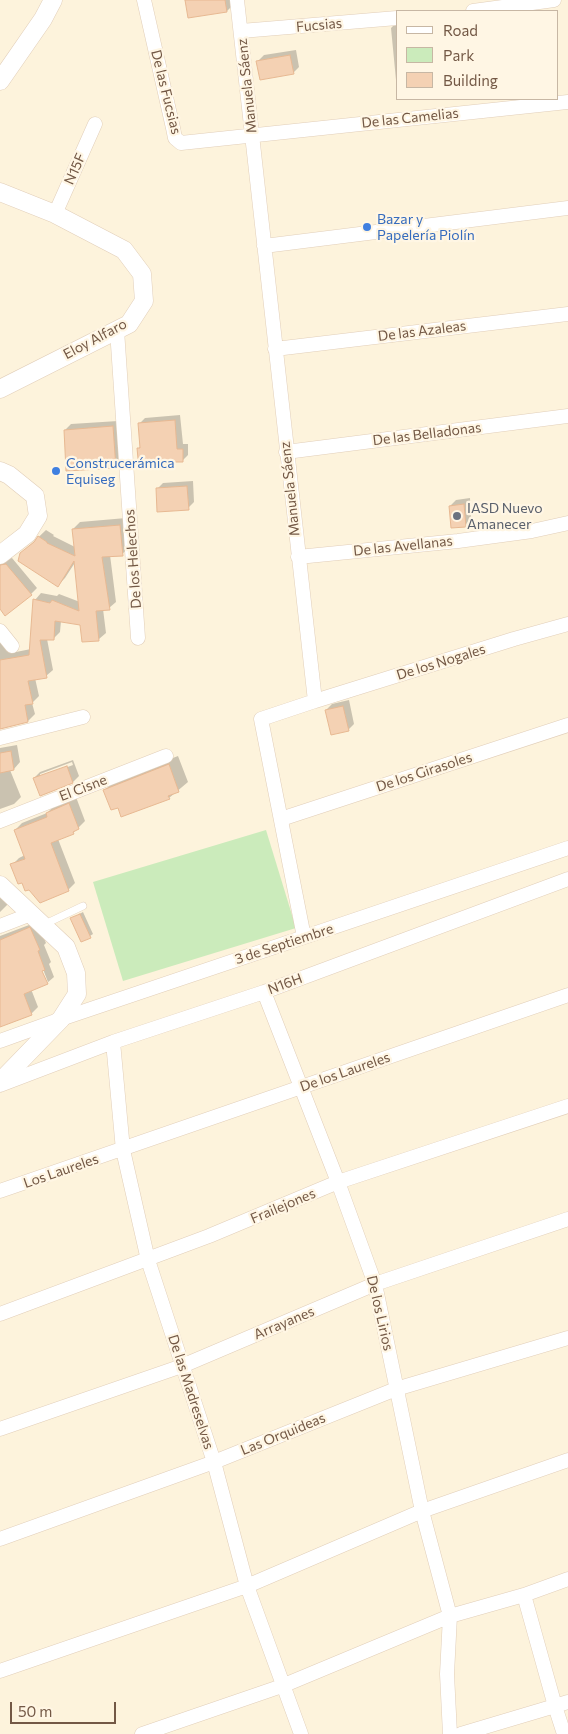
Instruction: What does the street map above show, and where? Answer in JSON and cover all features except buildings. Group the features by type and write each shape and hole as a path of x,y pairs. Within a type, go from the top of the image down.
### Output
{"street":[{"path":"0,80 43,19 53,0"},
{"name":"De las Fucsias","path":"144,0 175,138 181,143 252,134"},
{"name":"Manuela Sáenz","path":"237,0 315,701"},
{"path":"480,10 554,0"},
{"name":"Fucsias","path":"241,31 396,18"},
{"name":"De las Camelias","path":"252,134 568,102"},
{"name":"N15F","path":"55,214 95,124"},
{"name":"Eloy Alfaro","path":"0,192 55,214 124,250 142,274 144,301 129,324 0,389"},
{"path":"264,246 568,208"},
{"name":"De las Azaleas","path":"275,349 568,314"},
{"name":"De los Helechos","path":"117,330 138,638"},
{"name":"De las Belladonas","path":"286,452 568,416"},
{"path":"0,471 9,475 35,496 38,516 27,534 0,556"},
{"name":"De las Avellanas","path":"298,557 458,541 532,531 568,523"},
{"name":"De los Nogales","path":"315,701 568,624"},
{"path":"0,631 12,646"},
{"path":"304,937 261,719 315,701"},
{"path":"0,738 82,717"},
{"name":"De los Girasoles","path":"281,818 568,725"},
{"name":"El Cisne","path":"0,821 166,756"},
{"name":"3 de Septiembre","path":"0,1041 61,1018 568,848"},
{"name":"N16H","path":"0,1084 113,1042 264,992 568,879"},
{"path":"0,885 66,947 76,973 76,994 61,1018 0,1084"},
{"path":"0,926 37,920"},
{"name":"De los Lirios","path":"264,992 302,1087 375,1284 422,1511 450,1616 447,1674 450,1734"},
{"name":"De los Laureles","path":"123,1150 568,996"},
{"name":"De las Madreselvas","path":"113,1042 123,1150 148,1260 214,1462 247,1586 301,1734"},
{"name":"Frailejones","path":"0,1314 148,1260 338,1182 568,1106"},
{"name":"Los Laureles","path":"0,1192 123,1150"},
{"name":"Arrayanes","path":"0,1429 182,1366 375,1284 568,1219"},
{"name":"Las Orquideas","path":"0,1539 214,1462 396,1389 568,1338"},
{"path":"0,1671 247,1586 422,1511 568,1460"},
{"path":"142,1734 282,1686 450,1616 524,1595 568,1579"},
{"path":"524,1595 562,1704 564,1734"},
{"path":"461,1734 562,1704"}],"lane":[{"path":"37,920 83,906"}],"green space":[{"path":"266,830 296,928 123,981 93,882"}],"place":[{"name":"Bazar y Papelería Piolín","path":"367,227"},
{"name":"Construcerámica Equiseg","path":"56,471"},
{"name":"IASD Nuevo Amanecer","path":"457,516"}]}
